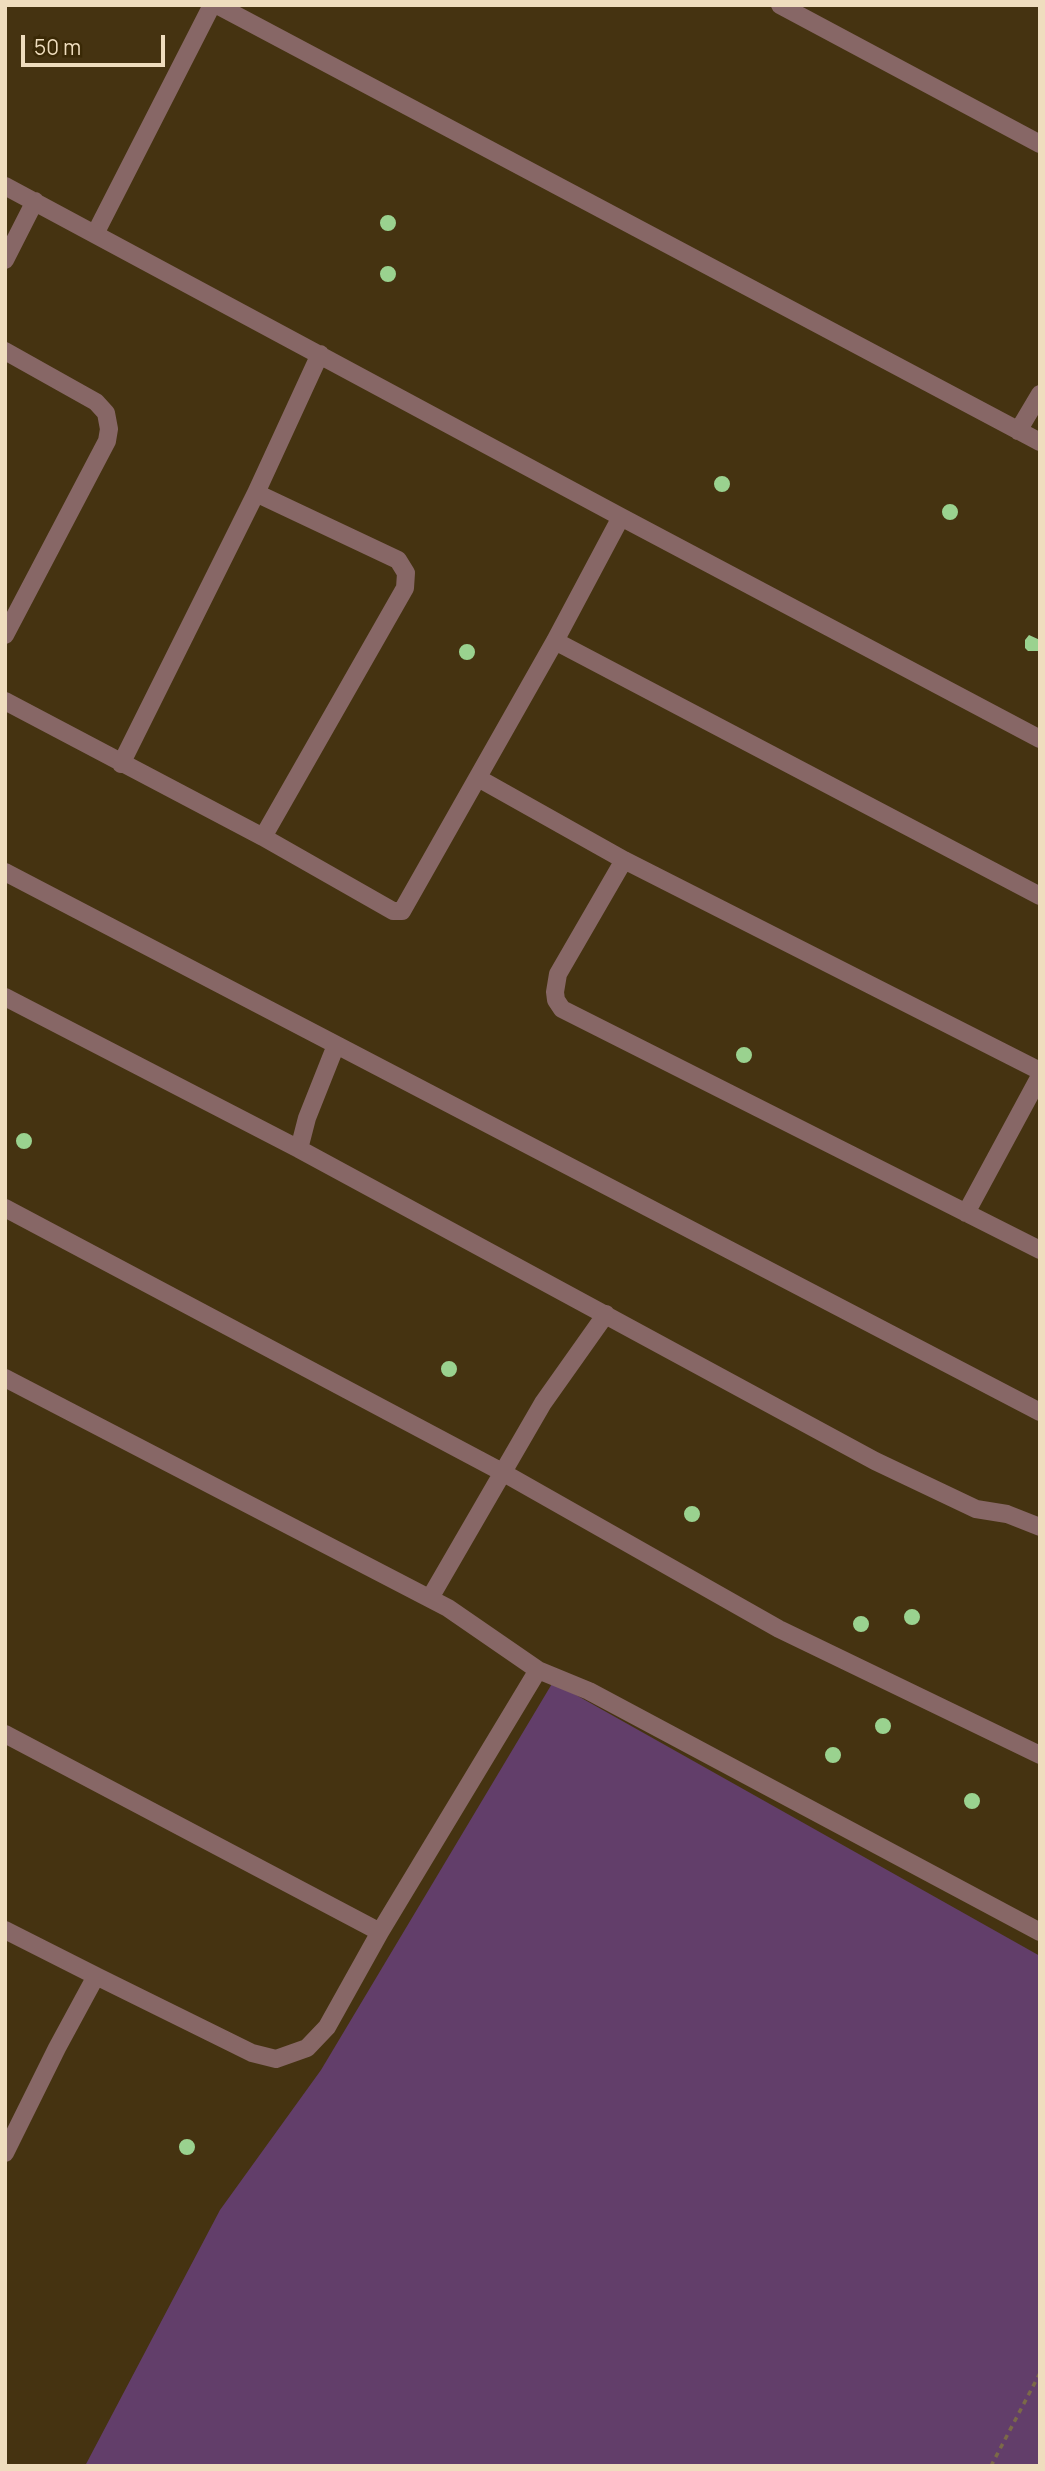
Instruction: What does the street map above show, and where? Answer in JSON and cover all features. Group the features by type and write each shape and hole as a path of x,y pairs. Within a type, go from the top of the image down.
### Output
{"street":[{"path":"95,234 214,5 1040,442"},
{"path":"780,5 1040,144"},
{"path":"5,186 1040,739"},
{"path":"5,260 35,201"},
{"path":"5,351 96,401 106,413 109,429 107,441 5,635"},
{"path":"121,764 256,494 320,354"},
{"path":"1018,431 1040,394"},
{"path":"256,494 398,560 404,567 406,579 405,588 263,837"},
{"path":"5,701 263,837 393,911 402,911 555,641 621,517"},
{"path":"555,641 1040,896"},
{"path":"478,778 624,860 1040,1073 966,1213"},
{"path":"624,860 558,974 555,992 556,1000 562,1009 1040,1251"},
{"path":"5,872 1040,1412"},
{"path":"5,996 299,1149 875,1461 976,1509 1007,1514 1040,1527"},
{"path":"299,1149 307,1118 336,1045"},
{"path":"5,1208 502,1472 779,1629 1040,1755"},
{"path":"430,1598 543,1403 606,1314"},
{"path":"5,1378 430,1598 489,1634 538,1670 589,1691 1040,1932"},
{"path":"5,1930 252,2053 276,2059 307,2048 327,2027 380,1932 538,1670"},
{"path":"5,1734 380,1932"},
{"path":"5,2153 96,1976"}],"path":[{"path":"991,2466 1040,2374"}],"shaded area":[{"path":"553,1682 1040,1956 1040,2466 85,2466 220,2210 321,2070"}],"building":[{"path":"385,215 391,215 396,223 394,229 385,231 380,226 380,220"},
{"path":"385,266 391,266 396,274 394,280 385,282 380,277 380,271"},
{"path":"719,476 725,476 730,484 728,490 719,492 714,487 714,481"},
{"path":"947,504 953,504 958,512 956,518 947,520 942,515 942,509"},
{"path":"1029,635 1040,640 1040,651 1028,651 1025,648 1025,640"},
{"path":"464,644 470,644 475,652 473,658 464,660 459,655 459,649"},
{"path":"741,1047 747,1047 752,1055 750,1061 741,1063 736,1058 736,1052"},
{"path":"21,1133 27,1133 32,1141 30,1147 21,1149 16,1144 16,1138"},
{"path":"446,1361 452,1361 457,1369 455,1375 446,1377 441,1372 441,1366"},
{"path":"689,1506 695,1506 700,1514 698,1520 689,1522 684,1517 684,1511"},
{"path":"909,1609 915,1609 920,1617 918,1623 909,1625 904,1620 904,1614"},
{"path":"858,1616 864,1616 869,1624 867,1630 858,1632 853,1627 853,1621"},
{"path":"880,1718 886,1718 891,1726 889,1732 880,1734 875,1729 875,1723"},
{"path":"830,1747 836,1747 841,1755 839,1761 830,1763 825,1758 825,1752"},
{"path":"969,1793 975,1793 980,1801 978,1807 969,1809 964,1804 964,1798"},
{"path":"184,2139 190,2139 195,2147 193,2153 184,2155 179,2150 179,2144"}]}
